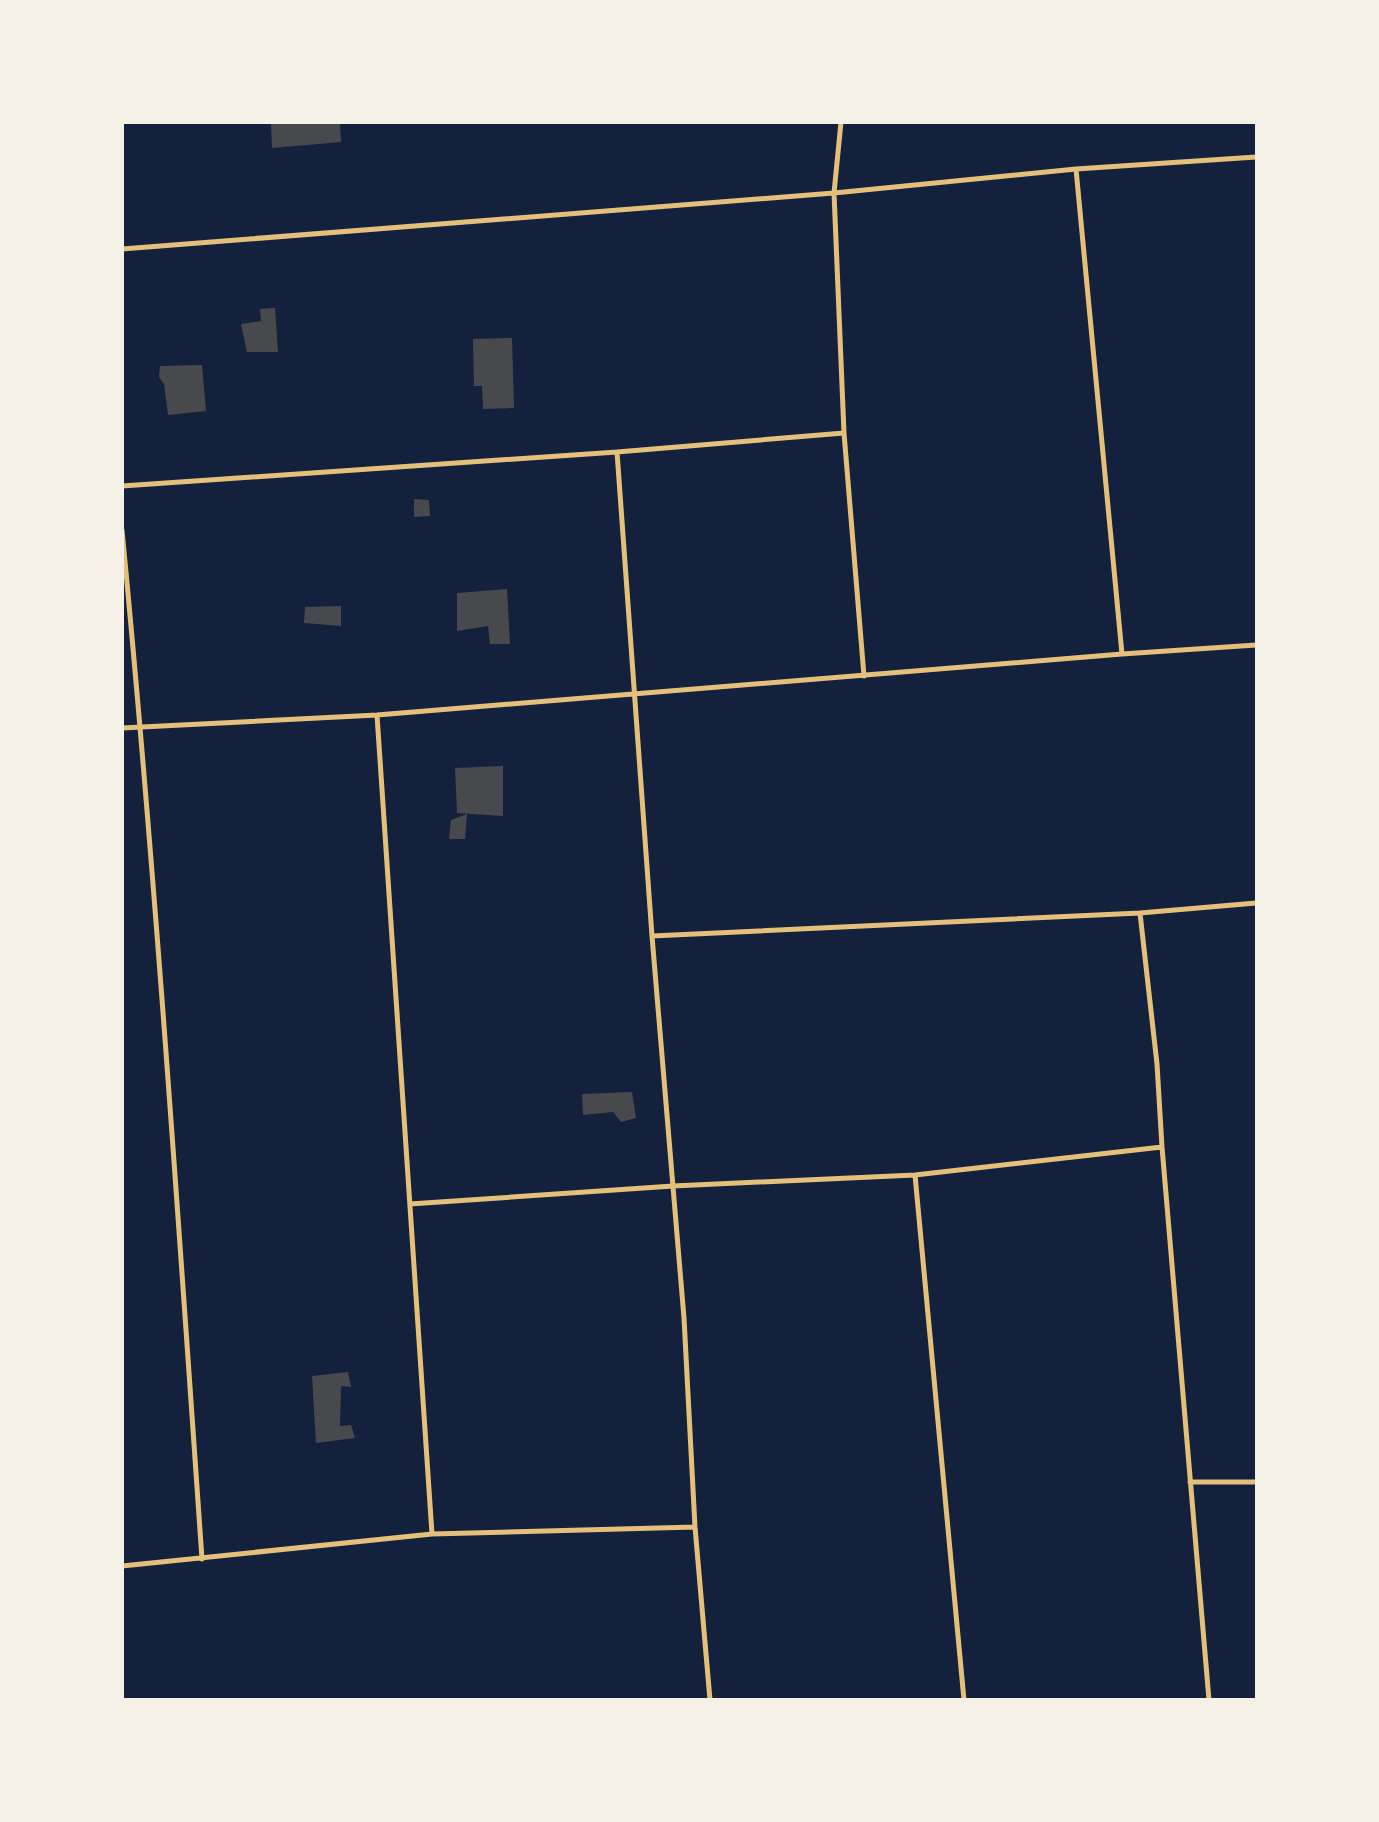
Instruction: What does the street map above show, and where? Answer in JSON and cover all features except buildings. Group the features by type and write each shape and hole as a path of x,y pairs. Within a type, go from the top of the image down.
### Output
{"street":[{"path":"840,122 834,193 844,433 864,676"},
{"path":"122,249 834,193 1076,169 1256,157"},
{"path":"1076,169 1122,654"},
{"path":"122,486 617,452 844,433"},
{"path":"617,452 633,694 684,1318 695,1527 710,1700"},
{"path":"122,530 141,727 202,1558"},
{"path":"122,728 377,715 1256,644"},
{"path":"377,715 432,1534"},
{"path":"652,936 1140,913 1256,903"},
{"path":"1140,913 1157,1064 1162,1147 1209,1700"},
{"path":"410,1204 673,1186 915,1175 1162,1147"},
{"path":"915,1175 964,1700"},
{"path":"1190,1482 1256,1482"},
{"path":"122,1566 432,1534 695,1527"}]}
